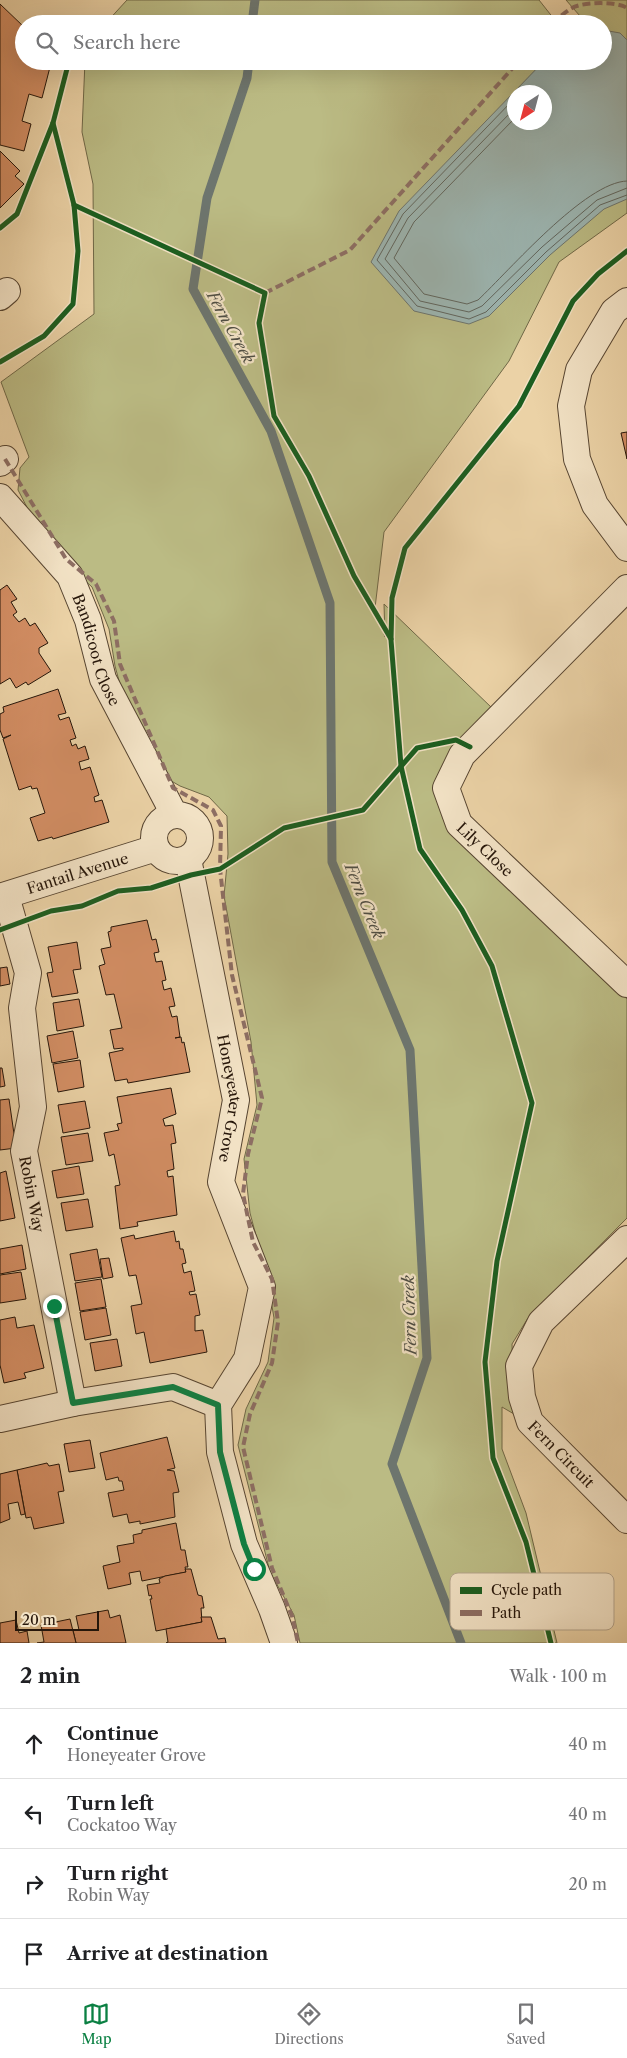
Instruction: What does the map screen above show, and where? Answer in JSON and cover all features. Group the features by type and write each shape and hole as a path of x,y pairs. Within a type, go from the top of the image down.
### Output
{"street":[{"path":"627,301 614,311 579,370 571,406 577,459 595,506 627,548"},
{"name":"Bandicoot Close","path":"0,497 70,576 88,620 103,679 174,814"},
{"name":"Lily Close","path":"627,588 462,755 446,788 459,824 627,984"},
{"path":"174,814 185,815 192,819 201,834 196,852 188,859 170,860 156,848 154,841 158,824 174,814"},
{"name":"Fantail Avenue","path":"3,896 156,848"},
{"name":"Honeyeater Grove","path":"188,859 236,1100 221,1182 262,1287 248,1359 218,1405"},
{"name":"Robin Way","path":"3,896 28,973 22,1008 33,1107 24,1151 73,1403"},
{"name":"Fern Circuit","path":"627,1239 541,1322 518,1366 522,1397 530,1422 627,1520"},
{"path":"0,1419 73,1403 173,1387 218,1405 220,1452 244,1544 272,1608 284,1643"}],"green space":[{"path":"127,0 539,0 551,15 113,15"},
{"path":"566,0 627,0 627,70 612,53 612,15 579,15"},
{"path":"85,70 595,70 627,110 627,213 559,262 509,361 384,532 375,608 385,637 384,604 492,708 438,778 505,885 627,999 627,1218 528,1318 512,1344 514,1414 502,1407 502,1449 526,1513 540,1573 450,1573 450,1630 554,1630 557,1643 300,1643 294,1615 270,1572 238,1445 246,1409 268,1362 274,1318 267,1277 250,1213 244,1159 257,1105 251,1042 224,896 228,854 227,816 209,797 180,786 161,775 121,688 109,629 92,587 70,567 42,536 18,490 20,468 29,457 1,382 94,314 93,184 82,132"}],"water":[{"path":"612,32 620,33 627,40 627,199 604,209 550,255 489,316 469,324 414,311 371,262 399,211 507,99 507,130 552,130 552,85 521,85 535,70 612,70"}],"building":[{"path":"0,4 15,18 15,70 49,70 42,98 29,94 22,121 31,124 24,151 0,145"},
{"path":"0,151 20,171 15,176 24,184 0,208"},
{"path":"627,432 627,459 621,433"},
{"path":"7,585 17,599 11,602 17,612 13,615 19,622 25,618 30,626 35,623 48,643 39,648 39,653 51,671 28,685 26,682 16,688 10,678 0,684 0,590"},
{"path":"58,689 66,713 58,715 60,720 69,717 76,738 70,740 72,746 76,744 78,749 85,746 89,759 79,762 81,770 90,767 99,795 94,797 95,802 102,800 109,822 53,839 52,837 38,841 30,818 45,813 37,788 32,789 31,786 19,790 3,739 11,735 3,738 0,730 0,714 4,712 3,707"},
{"path":"147,920 152,940 156,939 159,952 154,953 156,962 162,961 166,980 162,981 164,990 171,988 175,1006 169,1007 172,1017 177,1016 180,1037 175,1038 181,1037 182,1043 184,1042 190,1072 128,1083 127,1079 115,1081 109,1053 123,1050 123,1048 114,1049 110,1030 122,1028 114,994 106,995 99,966 105,964 101,949 111,947 108,932 111,931 111,927"},
{"path":"77,942 81,969 73,970 78,993 52,997 47,973 53,972 48,947"},
{"path":"7,967 10,984 0,986 0,968"},
{"path":"79,999 84,1026 57,1031 53,1003"},
{"path":"73,1031 78,1058 52,1063 47,1036"},
{"path":"80,1060 84,1087 58,1092 53,1064"},
{"path":"0,1068 2,1068 5,1086 0,1087"},
{"path":"171,1088 176,1114 163,1119 165,1126 173,1125 176,1143 171,1144 174,1169 167,1171 168,1177 173,1176 177,1215 137,1222 138,1226 120,1229 115,1186 120,1185 114,1154 109,1156 104,1133 119,1130 117,1124 122,1123 117,1097"},
{"path":"9,1099 16,1148 0,1150 0,1100"},
{"path":"85,1101 90,1128 63,1133 58,1105"},
{"path":"88,1133 93,1161 66,1165 61,1137"},
{"path":"79,1166 84,1194 57,1198 52,1171"},
{"path":"6,1171 15,1218 0,1221 0,1173"},
{"path":"88,1199 93,1227 66,1231 61,1203"},
{"path":"174,1231 176,1242 179,1241 180,1249 183,1249 186,1263 182,1264 184,1273 191,1271 195,1291 189,1292 190,1295 196,1294 200,1315 195,1316 195,1331 203,1330 207,1352 150,1363 144,1332 136,1334 131,1306 142,1304 136,1275 129,1276 121,1238 134,1235 135,1239"},
{"path":"22,1245 26,1269 0,1274 0,1249"},
{"path":"97,1249 102,1277 75,1281 70,1254"},
{"path":"109,1258 113,1277 103,1279 100,1259"},
{"path":"21,1272 26,1299 0,1303 0,1275"},
{"path":"101,1279 106,1307 80,1311 75,1283"},
{"path":"106,1308 111,1335 85,1340 80,1312"},
{"path":"15,1317 17,1328 34,1325 44,1368 24,1373 26,1378 4,1383 0,1365 0,1320"},
{"path":"117,1339 122,1366 95,1371 90,1343"},
{"path":"167,1437 175,1468 167,1470 174,1471 179,1492 173,1493 175,1517 140,1524 140,1521 129,1523 127,1514 113,1517 108,1493 124,1490 122,1481 119,1481 118,1477 106,1480 100,1453"},
{"path":"90,1440 95,1468 69,1472 64,1444"},
{"path":"47,1463 49,1466 59,1464 64,1491 58,1492 64,1523 34,1529 31,1517 26,1518 17,1470"},
{"path":"17,1470 25,1514 21,1515 18,1502 8,1504 10,1519 0,1523 0,1474"},
{"path":"176,1523 181,1550 185,1550 188,1567 185,1567 186,1572 142,1581 140,1571 129,1573 131,1584 108,1589 103,1566 120,1562 117,1546 134,1543 133,1535 142,1533 142,1530"},
{"path":"185,1569 191,1569 198,1595 202,1596 204,1608 201,1608 202,1622 156,1631 150,1599 152,1599 151,1595 149,1596 147,1585 160,1583 159,1579 186,1572"},
{"path":"108,1610 110,1618 120,1615 126,1643 76,1643 73,1630 79,1630 76,1616"},
{"path":"201,1617 211,1617 218,1639 225,1638 226,1643 166,1643 168,1642 166,1629 202,1622"},
{"path":"70,1619 76,1643 37,1643 44,1642 41,1625"},
{"path":"16,1620 19,1633 27,1631 29,1643 0,1643 0,1623"}],"waterway":[{"name":"Fern Creek","path":"253,15 255,0"},
{"name":"Fern Creek","path":"248,70 247,78 207,198 193,289 271,431 330,603 332,862 410,1050 427,1358 392,1464 450,1614"},
{"name":"Fern Creek","path":"456,1630 461,1643"}],"marked path":[{"path":"562,15 583,4 608,3 627,8"},
{"path":"265,293 350,250 511,70"},
{"path":"5,459 66,559 96,584 114,621 120,664 173,788 213,810 221,826 220,869 232,975 262,1098 248,1154 243,1194 253,1242 272,1279 278,1322 272,1363 250,1414 243,1447 272,1568 292,1616 298,1643"}],"cycle path":[{"path":"0,228 17,214 53,123 67,70"},
{"path":"0,362 44,336 73,304 78,251 74,205 53,123"},
{"path":"74,205 265,293 259,323 274,416 309,476 354,576 391,639"},
{"path":"534,1573 526,1542 493,1458 485,1362 497,1261 532,1103 492,966 462,910 420,849 401,766 391,640 392,598 405,548 519,406 573,301 598,274 627,251"},
{"path":"0,930 51,911 82,906 118,891 151,888 191,875 220,869 284,828 363,810 417,748 456,740 470,747"},
{"path":"548,1630 551,1643"}],"route":[{"path":"54,1306 73,1403 173,1387 218,1405 220,1452 244,1544 254,1569"}]}
